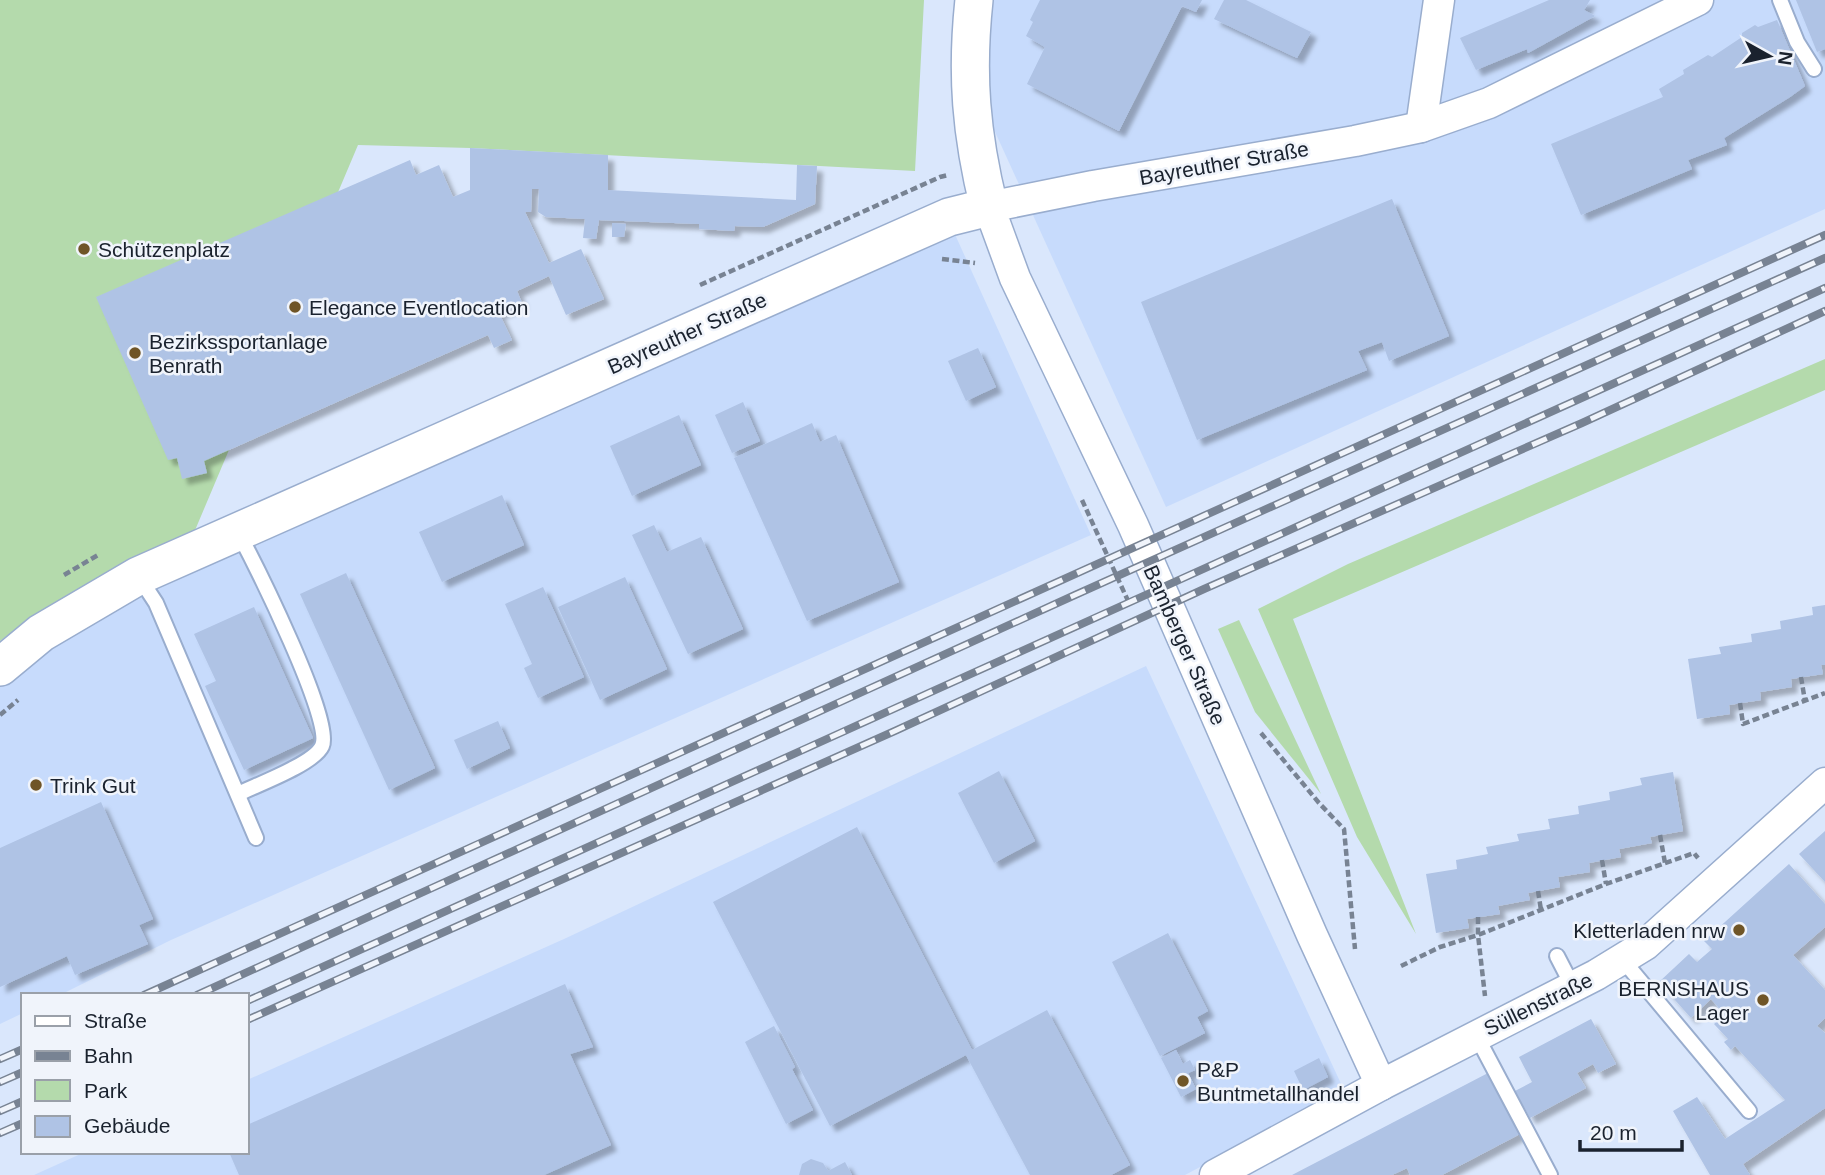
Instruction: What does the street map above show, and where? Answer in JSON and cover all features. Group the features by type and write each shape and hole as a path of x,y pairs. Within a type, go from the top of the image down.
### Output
{"street":[{"path":"974,0 969,90 978,157 989,207"},
{"path":"1421,127 1438,0"},
{"name":"Bayreuther Straße","path":"0,667 41,633 138,576 949,217 1093,186 1421,127 1489,103 1698,0"},
{"name":"Bamberger Straße","path":"989,207 1016,278 1133,525 1311,935 1381,1085"},
{"name":"Süllenstraße","path":"1215,1175 1476,1035 1573,987 1645,945 1825,783"}],"lane":[{"path":"1780,0 1797,42 1814,69"},
{"path":"238,532 282,623 321,718 324,737 316,754 288,771 238,794"},
{"path":"138,576 156,603 256,838"},
{"path":"1557,956 1573,987"},
{"path":"1622,959 1749,1111"},
{"path":"1476,1035 1550,1175"}],"path":[{"path":"822,230 940,177"},
{"path":"1077,489 1134,614"},
{"path":"1801,677 1805,701"},
{"path":"1740,703 1743,724 1825,693"},
{"path":"1258,730 1344,829 1355,952"},
{"path":"1660,835 1665,863"},
{"path":"1401,966 1440,947 1694,853 1718,880"},
{"path":"1602,860 1606,884"},
{"path":"1538,891 1541,910"},
{"path":"1478,917 1487,1007"}],"shaded area":[{"path":"993,0 1825,0 1825,209 1166,507 991,123 986,44"},
{"path":"953,230 1091,535 171,940 64,993 21,993 21,1014 0,1024 0,683 39,651 143,587"},
{"path":"1146,666 1344,1090 1185,1175 34,1175 81,1154 248,1154 248,1080 564,939"}],"green space":[{"name":"Bezirkssportanlage Benrath","path":"0,0 924,0 915,171 470,148 358,145 193,535 28,620 0,641"},
{"path":"1825,359 1825,390 1293,619 1416,934 1357,837 1258,609 1348,564"},
{"path":"1239,620 1321,794 1255,712 1218,629"}],"building":[{"path":"1040,0 1202,0 1196,12 1182,6 1119,131 1027,84 1045,47 1026,36"},
{"path":"1224,0 1246,0 1311,32 1297,58 1214,19"},
{"path":"1549,0 1590,0 1584,10 1595,16 1528,53 1527,49 1476,70 1460,38"},
{"path":"1796,0 1825,0 1825,49 1817,52"},
{"path":"1777,20 1805,86 1724,138 1727,145 1688,160 1692,169 1581,215 1551,144 1663,97 1659,89 1684,74 1683,70 1708,55 1712,57 1755,25 1758,27"},
{"name":"Elegance Eventlocation","path":"470,148 608,155 608,190 796,200 797,165 817,166 815,204 763,227 735,226 734,231 699,229 699,224 599,220 596,239 583,238 585,219 546,217 538,212 539,189 532,189 531,212 525,212 549,263 581,249 604,299 566,315 549,276 517,291 522,303 499,313 512,340 494,348 488,335 204,461 207,473 182,479 177,458 168,460 96,297 410,160 416,175 439,165 453,197 470,190"},
{"path":"1392,199 1449,336 1389,361 1382,342 1358,351 1367,370 1197,440 1141,302"},
{"path":"612,223 626,224 624,237 612,237"},
{"path":"978,348 996,387 966,401 948,361"},
{"path":"743,402 760,441 732,453 715,415"},
{"path":"679,415 701,465 632,496 610,446"},
{"path":"812,423 820,442 836,435 899,582 807,621 734,458"},
{"path":"502,495 524,545 442,582 419,532"},
{"path":"654,525 667,552 701,537 743,629 688,654 632,535"},
{"path":"346,573 435,768 389,790 300,594"},
{"path":"625,577 667,669 600,700 558,607"},
{"path":"543,587 584,677 538,698 524,668 532,664 505,604"},
{"path":"1825,605 1825,665 1821,665 1823,674 1791,679 1792,687 1760,692 1761,700 1729,705 1730,714 1697,719 1688,659 1721,654 1719,647 1752,642 1751,634 1781,629 1780,621 1813,615 1812,607"},
{"path":"254,607 313,738 244,770 205,686 216,681 194,634"},
{"path":"498,721 510,748 467,769 454,740"},
{"path":"999,771 1035,841 994,863 958,793"},
{"path":"1673,772 1683,831 1650,837 1652,843 1619,849 1621,857 1589,863 1590,872 1558,877 1560,887 1528,893 1530,900 1498,906 1500,914 1467,919 1469,928 1436,933 1426,874 1457,869 1456,860 1488,854 1486,847 1519,841 1517,834 1550,829 1548,819 1579,814 1578,806 1610,800 1609,792 1642,785 1640,778"},
{"path":"101,802 153,919 139,925 148,944 75,975 67,956 0,987 0,848"},
{"path":"857,827 972,1050 1047,1010 1130,1165 1111,1175 1030,1175 966,1055 830,1126 713,902"},
{"path":"1825,831 1825,882 1799,854"},
{"path":"1789,864 1825,904 1825,927 1793,955 1825,990 1825,1018 1817,1026 1825,1033 1825,1108 1743,1164 1750,1175 1710,1175 1673,1111 1697,1097 1725,1139 1785,1100 1735,1046 1731,1050 1724,1042 1728,1039 1714,1024 1725,1015 1711,999 1691,1018 1659,982 1689,954 1697,962 1712,949 1704,941"},
{"path":"1168,933 1208,1011 1197,1017 1205,1033 1160,1056 1112,962"},
{"path":"565,984 593,1047 570,1054 611,1145 544,1175 239,1175 230,1154 248,1154 248,1125"},
{"path":"1591,1019 1616,1064 1598,1073 1593,1064 1577,1073 1586,1088 1530,1118 1515,1091 1532,1082 1519,1057"},
{"path":"774,1026 813,1110 786,1124 745,1042"},
{"name":"P&P Buntmetallhandel","path":"1176,1050 1183,1064 1190,1060 1195,1070 1188,1073 1196,1089 1181,1097 1161,1058"},
{"path":"1319,1058 1328,1077 1303,1090 1294,1071"},
{"path":"1488,1073 1520,1134 1442,1175 1410,1175 1407,1168 1392,1175 1292,1175"},
{"path":"811,1159 823,1163 828,1171 845,1162 852,1175 799,1175 802,1164"}],"railway":[{"path":"148,993 1825,235"},
{"path":"201,993 1075,595 1825,258"},
{"path":"248,1001 1825,288"},
{"path":"248,1020 897,730 1204,589 1582,423 1825,311"},
{"path":"0,1059 21,1050"},
{"path":"0,1082 21,1073"},
{"path":"0,1111 21,1102"},
{"path":"0,1133 21,1124"}],"place":[{"name":"Schützenplatz","path":"84,249"},
{"name":"Elegance Eventlocation","path":"295,307"},
{"name":"Bezirkssportanlage Benrath","path":"135,353"},
{"name":"Trink Gut","path":"36,785"},
{"name":"Kletterladen nrw","path":"1739,930"},
{"name":"BERNSHAUS Lager","path":"1763,1000"},
{"name":"P&P Buntmetallhandel","path":"1183,1081"}]}
